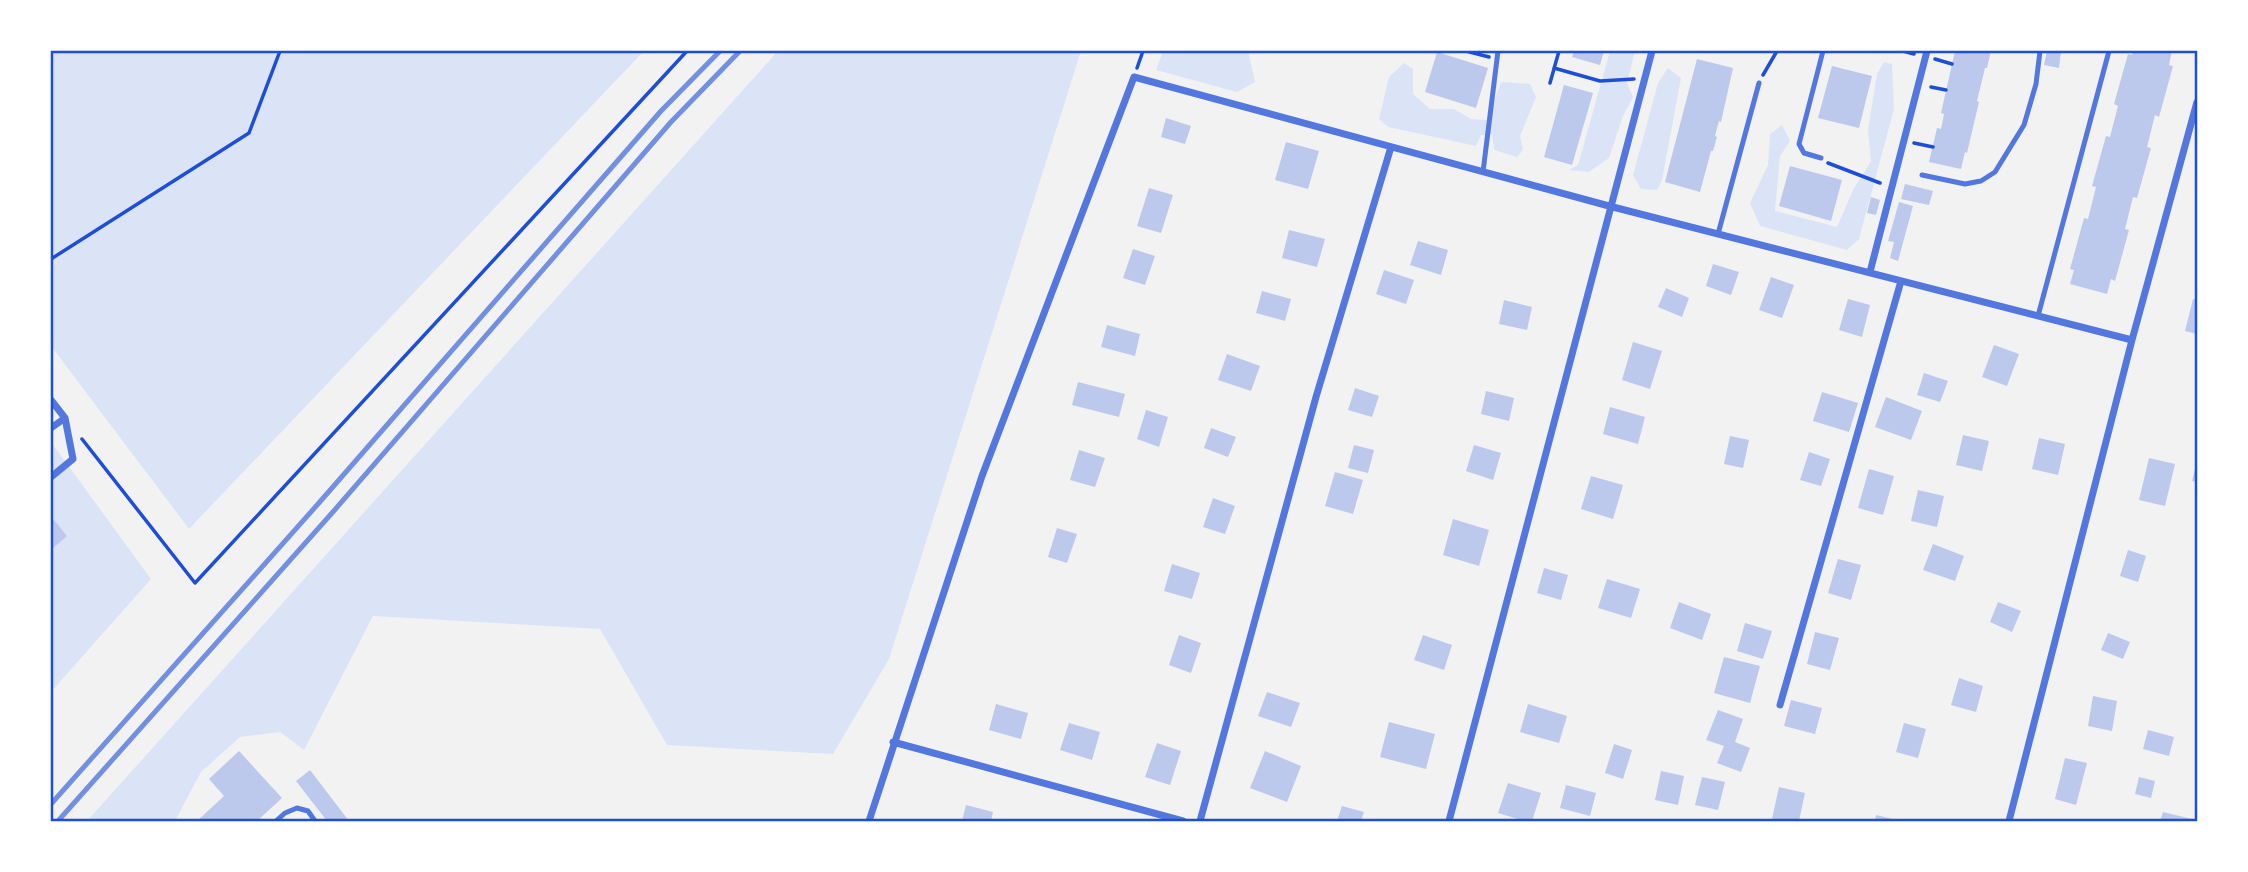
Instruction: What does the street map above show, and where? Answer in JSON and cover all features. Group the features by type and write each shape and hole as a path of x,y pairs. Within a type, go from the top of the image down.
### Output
{"street":[{"path":"1449,821 1652,51"},
{"path":"1870,272 1927,51"},
{"path":"869,821 982,476 1134,76 1609,206 2132,340"},
{"path":"2009,821 2132,340 2197,102"},
{"path":"1200,821 1316,397 1391,147"},
{"path":"1780,705 1901,281"},
{"path":"51,400 65,418 73,459 51,477"},
{"path":"51,428 65,418"},
{"path":"894,742 1183,821"}],"lane":[{"path":"1483,172 1499,51"},
{"path":"1821,158 1804,153 1799,144 1823,51"},
{"path":"1922,174 1965,184 1981,181 1995,172 2024,125 2036,84 2040,51"},
{"path":"2038,316 2109,51"},
{"path":"1718,234 1759,83"},
{"path":"276,821 297,807 308,811 316,821"}],"path":[{"path":"51,258 249,133 280,51"},
{"path":"65,418 195,583 687,51"},
{"path":"1466,51 1497,60"},
{"path":"1550,83 1559,51"},
{"path":"1759,83 1777,51"},
{"path":"1943,61 1952,64"},
{"path":"1554,68 1600,81 1631,80 1645,75"},
{"path":"1937,88 1946,90"},
{"path":"1923,145 1933,147"},
{"path":"1821,158 1833,166 1892,187"}],"shaded area":[{"path":"51,51 644,51 189,529 51,346"},
{"path":"778,51 1081,51 889,659 833,754 667,745 600,629 373,616 304,750 280,732 240,737 201,772 175,821 87,821"},
{"path":"1163,51 1251,51 1249,55 1255,82 1237,92 1156,70"},
{"path":"1610,51 1635,51 1627,83 1633,97 1623,116 1609,158 1589,172 1569,170 1578,165"},
{"path":"1884,62 1892,64 1894,109 1859,239 1847,250 1760,226 1750,203 1768,165 1770,134 1782,125 1790,141 1780,156 1775,211 1837,227 1853,190 1871,161 1868,130 1877,74"},
{"path":"1404,63 1413,69 1413,94 1430,109 1454,109 1471,119 1488,120 1501,82 1530,84 1536,97 1520,136 1523,150 1517,157 1494,150 1492,135 1481,135 1476,146 1388,127 1379,119 1389,77"},
{"path":"1668,68 1681,78 1662,180 1657,190 1641,189 1633,175 1658,83"},
{"path":"51,442 151,579 51,692"}],"building":[{"path":"1574,51 1604,51 1600,65 1572,57"},
{"path":"1955,51 1991,51 1961,169 1929,162 1937,128 1941,129 1944,114 1941,113"},
{"path":"2047,51 2061,51 2059,68 2044,65"},
{"path":"2133,51 2172,51 2169,65 2173,66 2159,117 2155,115 2147,147 2151,148 2137,198 2133,197 2125,229 2129,230 2115,281 2111,279 2107,294 2070,284 2074,270 2070,269 2084,218 2088,219 2096,187 2092,186 2106,136 2110,137 2118,106 2114,104 2128,54 2132,55"},
{"path":"1437,52 1488,68 1476,108 1425,92"},
{"path":"1697,59 1733,68 1721,122 1719,121 1715,136 1717,137 1700,192 1665,182"},
{"path":"1832,66 1872,76 1859,128 1818,118"},
{"path":"1564,85 1593,93 1572,165 1544,157"},
{"path":"1166,118 1191,126 1185,144 1161,137"},
{"path":"1286,142 1319,151 1308,189 1275,180"},
{"path":"1790,166 1842,180 1831,221 1779,206"},
{"path":"1905,184 1933,191 1929,205 1901,199"},
{"path":"1149,188 1173,195 1161,233 1137,226"},
{"path":"1871,197 1880,200 1876,215 1867,213"},
{"path":"1899,202 1913,206 1898,261 1890,258 1894,242 1888,241"},
{"path":"1289,230 1325,239 1317,267 1282,258"},
{"path":"1418,241 1448,250 1441,275 1410,265"},
{"path":"1133,249 1155,256 1145,285 1123,278"},
{"path":"1713,264 1739,272 1731,295 1706,286"},
{"path":"1384,270 1414,280 1406,304 1376,294"},
{"path":"1771,277 1794,285 1782,318 1759,310"},
{"path":"1666,288 1689,298 1682,317 1658,307"},
{"path":"1262,291 1291,299 1285,321 1256,313"},
{"path":"1848,299 1870,305 1862,337 1839,330"},
{"path":"2193,299 2197,300 2197,334 2185,331"},
{"path":"1504,300 1532,307 1527,330 1499,324"},
{"path":"1107,325 1140,334 1135,356 1101,347"},
{"path":"1633,342 1662,351 1650,389 1622,380"},
{"path":"1994,345 2019,354 2007,386 1982,377"},
{"path":"1227,354 1260,366 1251,391 1218,380"},
{"path":"1924,373 1948,381 1940,402 1917,395"},
{"path":"1078,382 1125,394 1119,417 1072,405"},
{"path":"1355,388 1379,396 1372,417 1348,410"},
{"path":"1486,391 1514,398 1509,421 1481,414"},
{"path":"1822,392 1858,403 1849,432 1813,421"},
{"path":"1886,397 1922,411 1911,440 1875,427"},
{"path":"1610,407 1645,417 1638,444 1603,434"},
{"path":"1146,410 1168,417 1159,447 1137,439"},
{"path":"1211,428 1236,437 1228,457 1204,448"},
{"path":"1963,435 1989,441 1982,471 1956,465"},
{"path":"1730,436 1749,440 1743,468 1724,464"},
{"path":"2039,438 2065,444 2058,475 2032,469"},
{"path":"1354,445 1374,450 1368,473 1348,468"},
{"path":"1474,445 1501,453 1493,480 1466,471"},
{"path":"1079,450 1105,458 1095,487 1070,480"},
{"path":"1809,452 1830,459 1821,486 1800,480"},
{"path":"2149,458 2175,464 2165,506 2139,500"},
{"path":"2197,464 2197,482 2192,481"},
{"path":"1869,469 1894,476 1883,515 1858,508"},
{"path":"1335,472 1363,480 1353,514 1325,506"},
{"path":"1591,476 1623,485 1613,519 1581,509"},
{"path":"1918,490 1944,496 1937,527 1911,521"},
{"path":"1213,498 1235,506 1225,534 1203,527"},
{"path":"1453,519 1489,530 1479,566 1443,555"},
{"path":"54,520 67,536 52,549 51,523"},
{"path":"1057,528 1077,534 1067,563 1048,557"},
{"path":"1933,544 1964,556 1955,581 1923,570"},
{"path":"2128,550 2146,556 2138,582 2120,576"},
{"path":"1838,559 1861,565 1851,600 1828,593"},
{"path":"1172,564 1200,573 1192,599 1164,591"},
{"path":"1544,568 1568,575 1561,600 1537,593"},
{"path":"1607,579 1640,589 1631,618 1598,608"},
{"path":"1679,602 1711,614 1702,640 1670,628"},
{"path":"1998,602 2021,611 2012,632 1990,622"},
{"path":"1745,623 1772,631 1763,659 1737,651"},
{"path":"1815,632 1839,638 1830,670 1807,664"},
{"path":"2108,633 2130,642 2123,659 2101,650"},
{"path":"1179,635 1201,643 1191,673 1169,665"},
{"path":"1423,635 1452,645 1444,670 1414,660"},
{"path":"1724,657 1760,666 1750,703 1714,693"},
{"path":"1959,678 1983,686 1976,712 1951,705"},
{"path":"1267,692 1300,703 1291,727 1258,716"},
{"path":"2093,696 2117,701 2112,731 2088,726"},
{"path":"1791,700 1822,708 1815,734 1784,726"},
{"path":"996,704 1028,713 1021,739 989,730"},
{"path":"1528,704 1567,716 1559,743 1520,732"},
{"path":"1718,710 1743,719 1735,742 1750,748 1741,772 1717,763 1724,746 1706,740"},
{"path":"1389,722 1435,734 1426,769 1380,757"},
{"path":"1069,723 1100,732 1092,760 1060,750"},
{"path":"1904,723 1926,729 1918,758 1896,752"},
{"path":"2148,730 2174,737 2169,756 2143,749"},
{"path":"1157,743 1181,751 1170,785 1145,777"},
{"path":"1614,744 1632,750 1623,779 1605,773"},
{"path":"239,751 282,798 257,821 197,821 224,796 209,779"},
{"path":"1265,751 1301,766 1287,802 1250,788"},
{"path":"2065,758 2087,763 2076,805 2055,799"},
{"path":"310,770 349,821 327,821 296,781"},
{"path":"1661,771 1684,776 1678,805 1655,800"},
{"path":"1702,777 1725,782 1718,810 1695,805"},
{"path":"2139,777 2155,781 2151,798 2135,794"},
{"path":"1508,783 1541,793 1532,821 1498,813"},
{"path":"1566,785 1596,793 1590,816 1560,808"},
{"path":"1779,787 1805,793 1799,821 1772,819"},
{"path":"966,805 993,812 991,821 962,821"},
{"path":"1342,806 1364,812 1361,821 1337,821"},
{"path":"2163,812 2196,820 2196,821 2160,821"},
{"path":"1876,815 1897,820 1897,821 1875,821"}],"railway":[{"path":"51,804 318,504 661,111 720,51"},
{"path":"58,821 332,513 671,122 740,51"}]}
